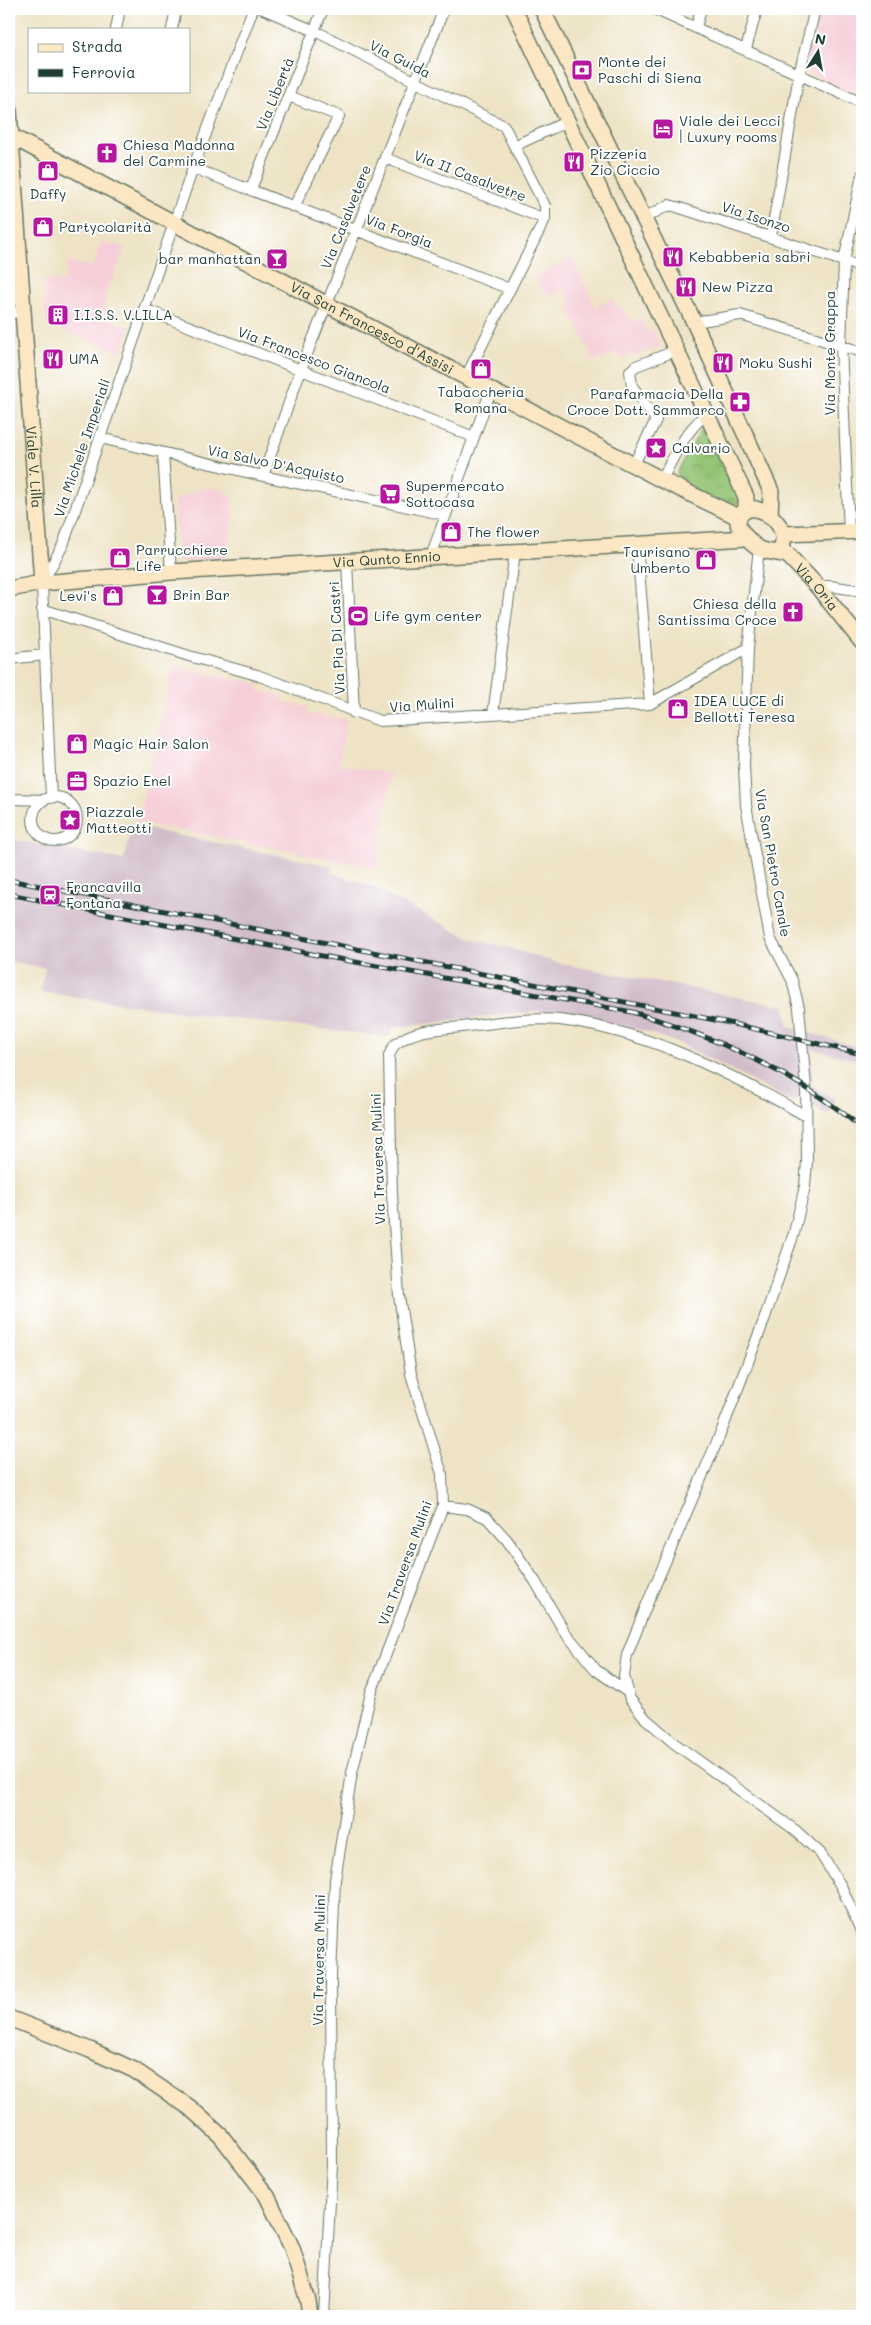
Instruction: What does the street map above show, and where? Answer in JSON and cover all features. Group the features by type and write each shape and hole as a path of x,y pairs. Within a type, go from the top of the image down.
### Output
{"street":[{"path":"116,28 120,9"},
{"path":"172,28 176,9"},
{"name":"Via Michele Imperiali","path":"42,583 63,544 193,168 253,9"},
{"name":"Via Guida","path":"263,9 315,31 504,126 545,206 545,219"},
{"name":"Via Libertà","path":"251,189 323,9"},
{"name":"Via Casalvetere","path":"263,476 326,304 444,9"},
{"path":"514,9 746,497 739,538 769,552 856,532"},
{"path":"542,9 642,219 694,322 771,491 770,517"},
{"path":"654,9 862,103"},
{"path":"696,27 701,9"},
{"path":"746,49 757,9"},
{"path":"770,236 799,75 815,9"},
{"path":"289,96 339,116 295,205"},
{"name":"Viale V. Lilla","path":"9,110 16,312 42,583 48,799"},
{"path":"514,146 568,120"},
{"name":"Via San Francesco d'Assisi","path":"10,136 662,480 742,513 756,509 770,517"},
{"name":"Via II Casalvetre","path":"384,158 545,219"},
{"name":"Via Forgia","path":"193,168 295,205 510,289"},
{"name":"Via Monte Grappa","path":"856,532 841,345 844,260 862,175"},
{"name":"Via Isonzo","path":"642,219 669,205 862,266"},
{"path":"466,377 545,219"},
{"name":"Via Francesco Giancola","path":"144,309 474,437"},
{"path":"694,322 740,316 862,352"},
{"path":"634,464 656,420 632,386 630,371 636,366 675,351"},
{"path":"431,556 491,390"},
{"path":"662,480 678,447 694,424 706,414"},
{"name":"Via Salvo D'Acquisto","path":"100,438 263,476 446,515"},
{"path":"163,453 170,572"},
{"name":"Via Oria","path":"770,517 780,526 784,548 862,642"},
{"name":"Via Qunto Ennio","path":"9,589 42,583 170,572 739,538"},
{"path":"637,545 650,704"},
{"name":"Via San Pietro Canale","path":"626,1691 624,1669 629,1649 722,1430 790,1246 806,1179 805,1063 799,1008 792,980 770,938 746,805 744,766 748,648 759,548"},
{"path":"493,714 515,552"},
{"name":"Via Pia Di Castri","path":"347,561 354,713"},
{"path":"817,586 862,591"},
{"name":"Via Mulini","path":"42,609 189,656 257,675 380,722 650,704 748,648"},
{"path":"9,659 44,655"},
{"path":"9,795 13,799 48,799 65,800 76,810 77,817 74,831 62,840 48,840 37,831 33,818 35,811 48,799"},
{"name":"Via Traversa Mulini","path":"324,2316 332,2164 332,1977 335,1880 352,1773 371,1693 442,1506 442,1474 410,1374 399,1296 392,1194 390,1056 396,1043 410,1035 430,1030 519,1019 560,1020 646,1039 707,1064 806,1116"},
{"path":"442,1506 467,1509 487,1518 507,1540 535,1581 564,1631 596,1670 626,1691 636,1708 674,1743 810,1842 829,1864 862,1933"},
{"path":"9,2018 90,2050 134,2070 189,2107 221,2136 267,2196 292,2248 308,2301 310,2316"}],"shaded area":[{"path":"818,9 862,9 862,98 803,70"},
{"path":"101,241 112,247 114,243 125,248 111,283 108,282 103,318 130,327 122,353 46,324 43,280 64,282 68,263 93,266"},
{"path":"572,258 596,308 611,299 633,321 643,321 648,333 654,330 661,347 621,359 618,352 595,362 569,309 573,306 564,289 549,296 546,291 543,293 534,277"},
{"path":"219,488 227,491 232,497 234,514 225,558 178,562 174,500 200,489"},
{"path":"173,667 259,684 258,691 283,695 282,702 308,707 308,714 347,719 339,764 391,774 377,868 137,822"},
{"path":"132,826 332,866 331,872 371,886 470,939 506,947 558,963 785,1006 789,1027 858,1047 856,1060 812,1049 812,1085 836,1100 828,1116 800,1097 794,1102 788,1100 681,1044 641,1030 535,1011 393,1028 388,1037 202,1015 40,992 45,968 9,961 9,839 124,860"}],"green space":[{"path":"705,422 741,501 730,509 679,481 677,472"}],"railway":[{"path":"9,880 725,1022 862,1054"},
{"path":"9,894 322,956 632,1012 694,1033 753,1058 809,1090 862,1128"}],"place":[{"name":"Monte dei Paschi di Siena","path":"582,70"},
{"name":"Viale dei Lecci | Luxury rooms","path":"663,129"},
{"name":"Chiesa Madonna del Carmine","path":"107,153"},
{"name":"Pizzeria Zio Ciccio","path":"574,162"},
{"name":"Daffy","path":"48,171"},
{"name":"Partycolarità","path":"43,227"},
{"name":"Kebabberia sabri","path":"673,257"},
{"name":"bar manhattan","path":"277,259"},
{"name":"New Pizza","path":"686,287"},
{"name":"I.I.S.S. V.LILLA","path":"58,315"},
{"name":"UMA","path":"53,359"},
{"name":"Moku Sushi","path":"723,363"},
{"name":"Tabaccheria Romana","path":"481,369"},
{"name":"Parafarmacia Della Croce Dott. Sammarco","path":"740,402"},
{"name":"Calvario","path":"656,448"},
{"name":"Supermercato Sottocasa","path":"390,494"},
{"name":"The flower","path":"451,532"},
{"name":"Parrucchiere Life","path":"120,558"},
{"name":"Taurisano Umberto","path":"706,560"},
{"name":"Brin Bar","path":"157,595"},
{"name":"Levi's","path":"113,596"},
{"name":"Chiesa della Santissima Croce","path":"793,612"},
{"name":"Life gym center","path":"358,616"},
{"name":"IDEA LUCE di Bellotti Teresa","path":"678,709"},
{"name":"Magic Hair Salon","path":"77,744"},
{"name":"Spazio Enel","path":"77,781"},
{"name":"Piazzale Matteotti","path":"70,820"},
{"name":"Francavilla Fontana","path":"50,895"}]}
